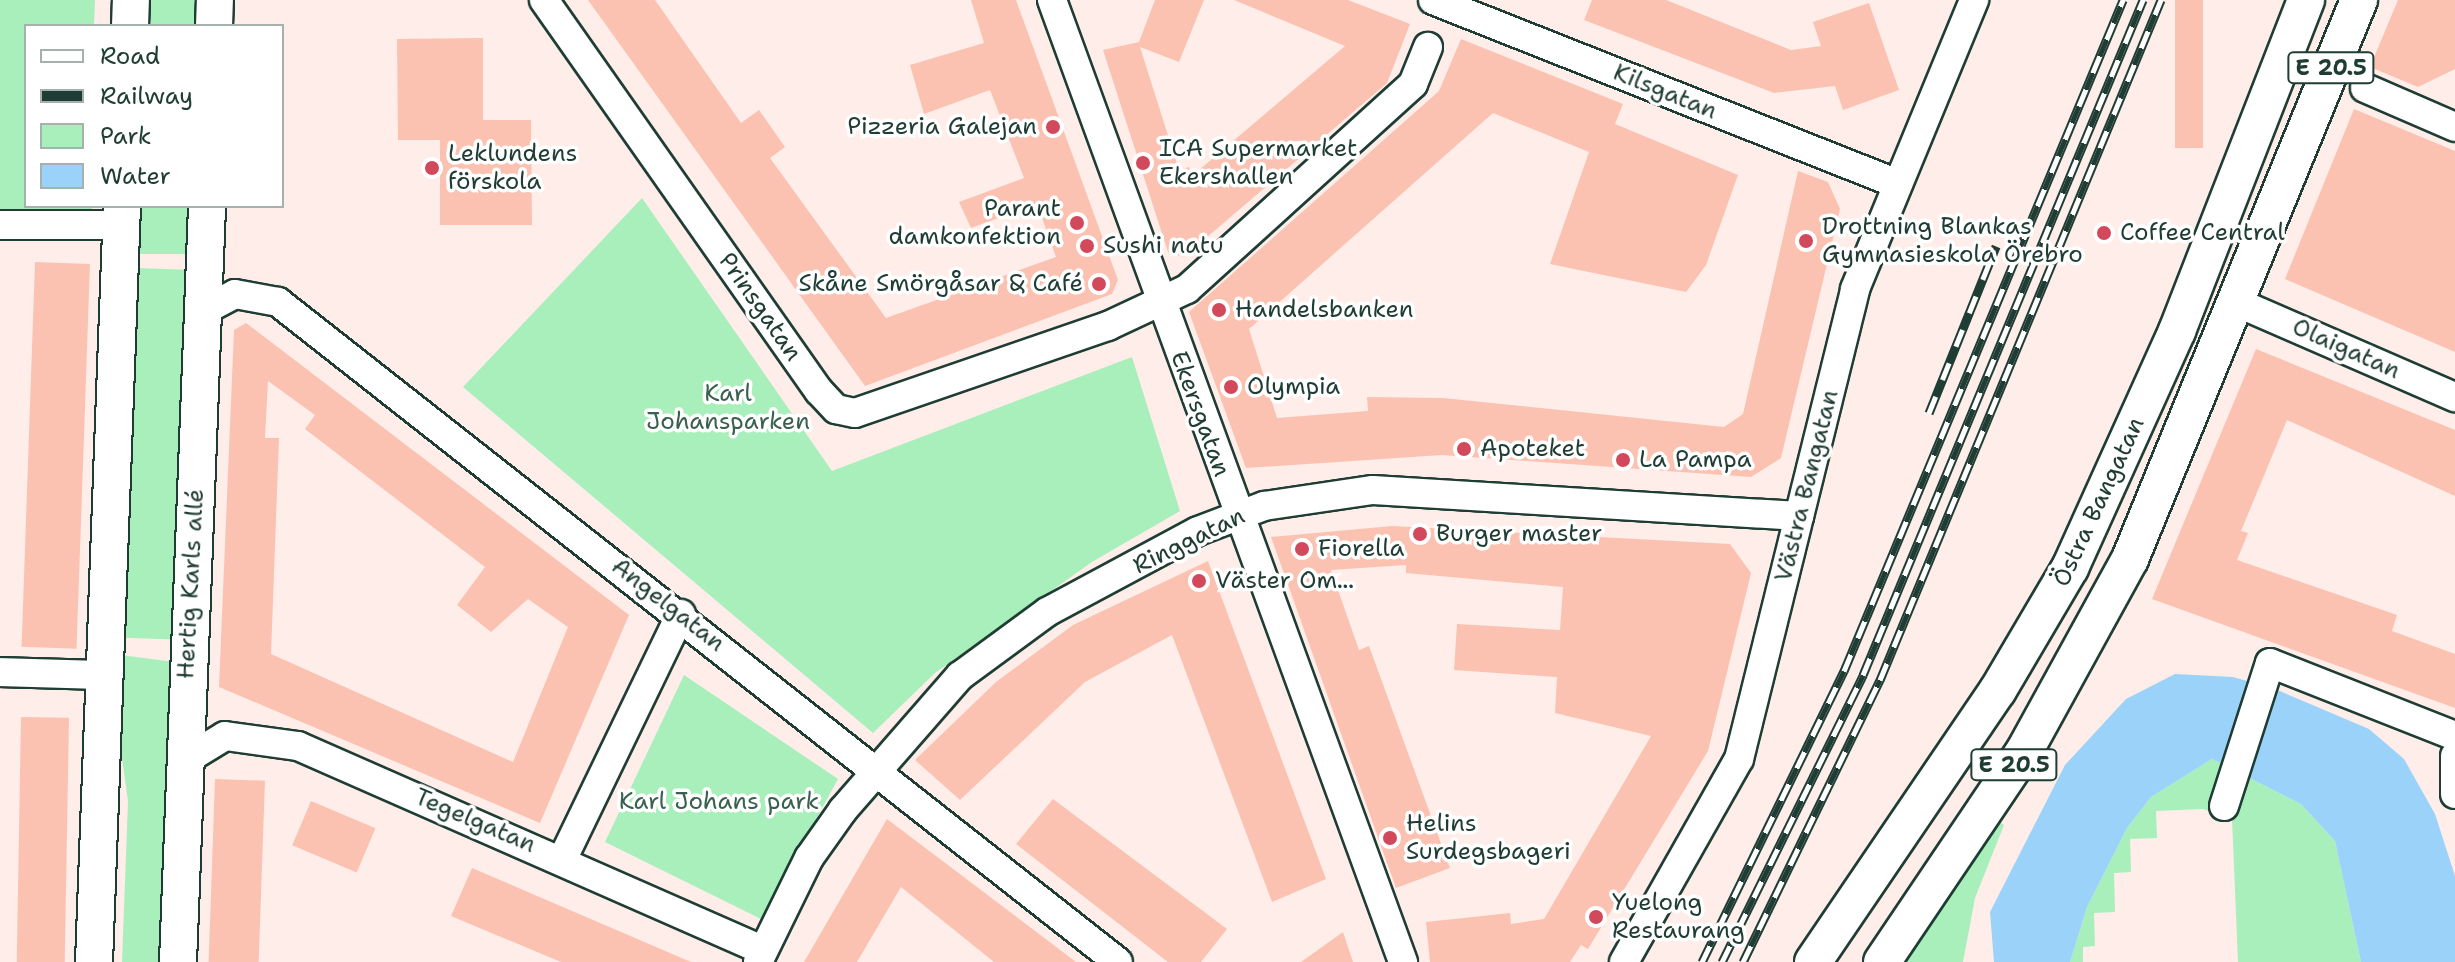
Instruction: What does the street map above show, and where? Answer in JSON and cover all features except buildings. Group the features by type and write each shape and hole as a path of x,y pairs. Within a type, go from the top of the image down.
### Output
{"main road":[{"path":"130,24 131,0"},
{"path":"214,24 215,0"},
{"name":"Östra Bangatan","path":"1813,962 2031,638 2083,541 2196,285 2306,0"},
{"name":"Östra Bangatan","path":"1882,962 2075,664 2135,546 2359,0"},
{"name":"Hertig Karls allé","path":"178,962 207,208"},
{"path":"94,962 122,216"},
{"path":"2196,285 2236,302"}],"street":[{"name":"Prinsgatan","path":"544,0 836,409 872,412 1108,326 1157,300 1187,289 1413,84 1428,47"},
{"name":"Ekersgatan","path":"1052,0 1157,300 1403,962"},
{"name":"Kilsgatan","path":"1433,0 1898,184"},
{"name":"Västra Bangatan","path":"1624,962 1739,759 1855,289 1974,0"},
{"path":"2365,88 2455,127"},
{"path":"0,225 122,216"},
{"name":"Angelgatan","path":"203,311 235,294 278,302 681,614 871,773 1118,962"},
{"name":"Olaigatan","path":"2236,302 2455,397"},
{"name":"Ringgatan","path":"760,956 809,858 871,773 960,676 1013,635 1237,515 1373,490 1799,516"},
{"path":"563,858 681,614"},
{"path":"2224,806 2270,663 2455,736"},
{"path":"0,672 104,675"},
{"name":"Tegelgatan","path":"184,761 225,736 298,746 563,858 760,956"},
{"path":"2455,756 2455,794"}],"green space":[{"path":"0,0 95,0 94,24 24,24 24,208 92,208 92,216 0,212"},
{"path":"148,0 200,0 200,24 148,24"},
{"name":"Karl Johansparken","path":"642,198 832,471 1132,357 1180,511 1092,562 935,673 873,733 463,387"},
{"path":"138,208 190,208 190,254 138,254"},
{"path":"136,268 189,270 176,640 123,638"},
{"path":"121,655 174,662 163,962 122,962 128,801 118,729"},
{"name":"Karl Johans park","path":"684,675 838,779 761,919 605,842"},
{"path":"2212,759 2301,804 2335,841 2361,962 2238,962 2232,818 2203,809 2156,811 2157,838 2130,839 2131,872 2114,873 2115,912 2094,913 2095,946 2083,947 2083,962 2070,962 2087,907 2127,828 2151,797"},
{"path":"1994,819 2004,825 1975,898 1963,962 1899,962"}],"water":[{"path":"2175,674 2233,677 2275,689 2369,729 2404,759 2435,814 2455,876 2455,962 2361,962 2335,841 2301,804 2212,759 2151,797 2127,828 2087,907 2070,962 1994,962 1990,912 2065,765 2126,699"}],"railway":[{"path":"1702,962 1844,671 2123,0"},
{"path":"1722,962 1863,675 2143,0"},
{"path":"1743,962 1880,680 2161,0"},
{"path":"1929,413 1996,246"}],"place":[{"name":"Pizzeria Galejan","path":"1053,127"},
{"name":"ICA Supermarket Ekershallen","path":"1143,163"},
{"name":"Leklundens förskola","path":"432,168"},
{"name":"Parant damkonfektion","path":"1077,223"},
{"name":"Coffee Central","path":"2104,233"},
{"name":"Drottning Blankas Gymnasieskola Örebro","path":"1806,241"},
{"name":"Sushi natu","path":"1087,246"},
{"name":"Skåne Smörgåsar & Café","path":"1099,284"},
{"name":"Handelsbanken","path":"1219,310"},
{"name":"Olympia","path":"1231,387"},
{"name":"Apoteket","path":"1464,449"},
{"name":"La Pampa","path":"1623,460"},
{"name":"Burger master","path":"1420,534"},
{"name":"Fiorella","path":"1302,549"},
{"name":"Väster Om...","path":"1199,581"},
{"name":"Helins Surdegsbageri","path":"1390,838"},
{"name":"Yuelong Restaurang","path":"1596,917"}]}
